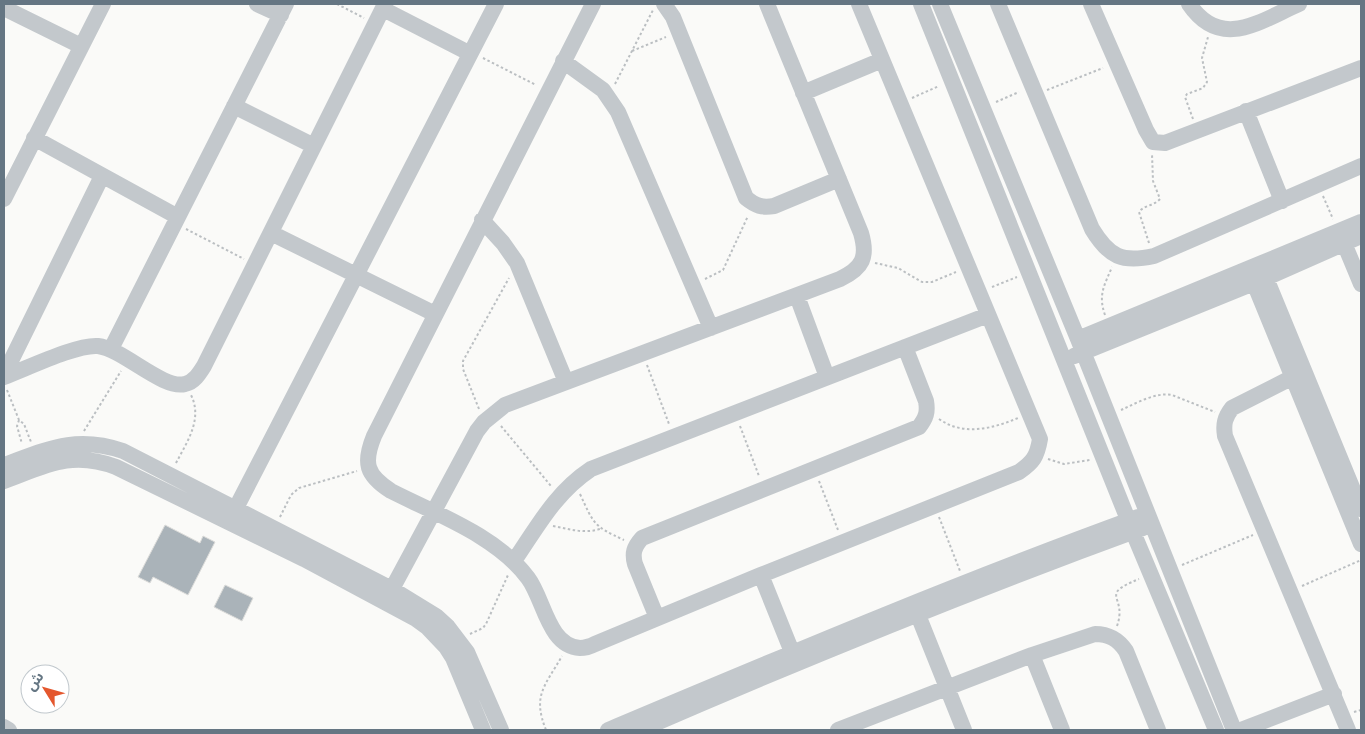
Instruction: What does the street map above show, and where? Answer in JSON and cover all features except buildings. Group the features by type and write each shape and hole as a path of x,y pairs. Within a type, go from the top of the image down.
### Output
{"street":[{"path":"4,199 103,4"},
{"path":"111,350 284,10 257,4"},
{"path":"467,51 486,4"},
{"path":"232,506 467,51 496,4"},
{"path":"593,4 482,220 374,436 368,452 369,468 377,482 390,491 483,538 499,548 514,561 530,580 557,637 568,645 582,648 1019,472 1031,463 1038,452 1040,439 859,4"},
{"path":"664,4 673,16 746,198 754,205 764,208 774,206 838,179"},
{"path":"392,589 470,442 487,418 505,405 797,296 854,273 862,261 865,247 767,4"},
{"path":"921,4 1131,526 1216,730"},
{"path":"940,4 1234,730"},
{"path":"998,4 1092,229 1102,245 1117,256 1135,260 1154,256 1361,166"},
{"path":"1092,4 1116,63 1153,142 1165,143 1361,68"},
{"path":"1189,4 1197,15 1212,26 1229,30 1247,28 1299,4"},
{"path":"4,8 81,46"},
{"path":"5,381 86,346 99,346 111,350 172,384 184,384 196,378 204,366 381,12 467,51"},
{"path":"564,60 608,96 618,112 710,328"},
{"path":"803,93 882,60"},
{"path":"234,106 314,146"},
{"path":"1246,111 1282,201"},
{"path":"34,138 176,220"},
{"path":"5,381 102,176"},
{"path":"482,220 503,243 517,263 566,382"},
{"path":"1080,346 1260,280 1341,237 1361,222"},
{"path":"271,233 435,314"},
{"path":"1065,359 1109,326 1341,237 1361,236"},
{"path":"1341,237 1361,284"},
{"path":"1020,251 1038,244"},
{"path":"1260,280 1293,377 1361,544"},
{"path":"1260,280 1361,509"},
{"path":"797,296 827,377"},
{"path":"514,561 559,495 574,480 591,468 988,314"},
{"path":"657,618 633,555 635,546 642,538 911,432 919,427 925,420 928,410 905,347"},
{"path":"1293,377 1232,408 1226,416 1225,436 1348,730"},
{"path":"4,481 76,443 92,443 123,451 232,506 274,528 307,552 416,619 437,636 454,658 483,730"},
{"path":"4,465 31,455 59,453 116,467 392,589 436,616 459,639 467,652 501,730"},
{"path":"608,730 792,652 918,615 1149,519"},
{"path":"640,730 965,582 1036,554 1131,526"},
{"path":"760,575 792,652"},
{"path":"918,615 964,730"},
{"path":"838,730 1032,655 1095,634 1104,634 1121,643 1158,730"},
{"path":"1032,655 1062,730"},
{"path":"1241,730 1334,694"},
{"path":"4,728 9,730"}],"path":[{"path":"337,4 381,12"},
{"path":"608,96 656,4"},
{"path":"1198,129 1185,98 1187,94 1203,88 1207,82 1202,58 1212,26"},
{"path":"632,52 679,31"},
{"path":"467,51 547,91"},
{"path":"982,107 1116,63"},
{"path":"900,102 952,80"},
{"path":"1153,142 1151,159 1153,181 1160,199 1158,202 1141,208 1139,212 1154,256"},
{"path":"1319,185 1341,237"},
{"path":"692,284 723,270 728,256 754,205"},
{"path":"176,220 255,264"},
{"path":"1109,326 1100,300 1101,293 1117,256"},
{"path":"862,261 891,266 927,283 969,268"},
{"path":"517,263 463,361 463,368 487,418 559,495"},
{"path":"979,292 1029,273"},
{"path":"643,353 673,436"},
{"path":"76,443 128,360"},
{"path":"5,381 18,420 27,430 31,455"},
{"path":"170,475 194,429 196,413 192,398 184,384"},
{"path":"1108,416 1158,395 1165,394 1226,416"},
{"path":"928,410 943,421 960,428 978,430 996,427 1029,413"},
{"path":"734,412 764,490"},
{"path":"18,420 17,426 31,455"},
{"path":"1038,452 1054,462 1064,464 1104,458"},
{"path":"274,528 291,495 295,491 369,468"},
{"path":"814,470 842,542"},
{"path":"574,480 589,514 600,529 635,546"},
{"path":"935,506 965,582"},
{"path":"539,523 591,532 600,529"},
{"path":"1170,570 1265,530"},
{"path":"1290,591 1361,560"},
{"path":"459,639 486,624 514,561"},
{"path":"1113,638 1121,616 1116,598 1117,589 1151,574"},
{"path":"546,730 539,710 541,693 568,645"}]}
